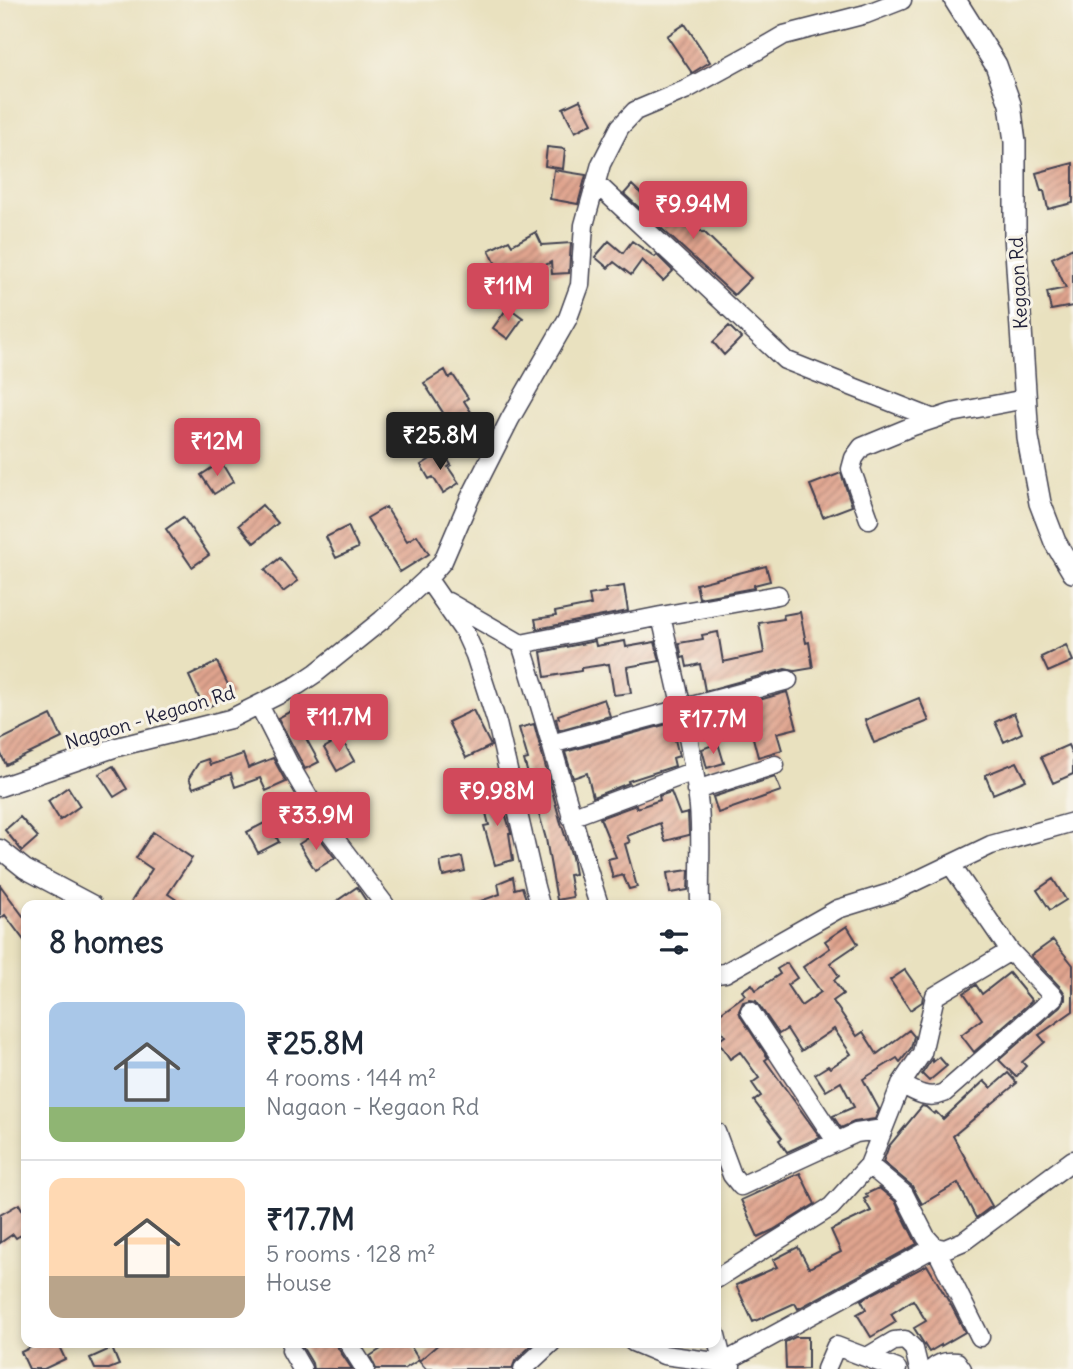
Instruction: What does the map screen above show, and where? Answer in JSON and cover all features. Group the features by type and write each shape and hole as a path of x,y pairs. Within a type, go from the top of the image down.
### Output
{"street":[{"name":"Nagaon - Kegaon Rd","path":"0,787 117,747 230,719 298,685 382,620 443,561 470,498 510,419 568,318 580,285 584,225 601,164 620,127 635,111 685,90 783,35 866,14 902,0"},
{"name":"Kegaon Rd","path":"955,0 996,65 1010,104 1016,142 1015,235 1028,438 1040,503 1055,542 1073,572"},
{"path":"596,183 785,360 934,419"},
{"path":"869,519 851,469 854,458 862,447 952,413 1026,400"},
{"path":"427,578 465,633 475,655 497,723 539,900"},
{"path":"443,599 521,644 778,595"},
{"path":"662,616 694,771 701,836 700,900"},
{"path":"521,644 597,900"},
{"path":"551,744 788,680"},
{"path":"259,705 289,764 326,827 381,900"},
{"path":"696,790 775,765"},
{"path":"571,817 694,771"},
{"path":"721,974 838,909 894,892 991,845 1073,821"},
{"path":"0,849 25,869 84,900"},
{"path":"901,1084 920,1095 935,1097 944,1093 1054,997 1010,951 951,865"},
{"path":"721,1276 831,1207 869,1165 901,1084 922,1053 936,996 1010,951"},
{"path":"750,1011 836,1141"},
{"path":"721,1145 732,1175 741,1186 836,1141 856,1133 883,1129"},
{"path":"647,1348 664,1355 729,1366 935,1248 945,1249 964,1241 1073,1160"},
{"path":"869,1165 904,1194 980,1337"},
{"path":"867,1357 894,1341 905,1339 914,1349 919,1369"},
{"path":"826,1369 836,1346 897,1369"},
{"path":"721,1347 729,1366"},
{"path":"352,1348 365,1369"},
{"path":"523,1369 546,1348"},
{"path":"290,1350 302,1369"},
{"path":"932,1369 937,1364 948,1361 957,1362 962,1369"}],"building":[{"path":"685,24 710,62 692,73 667,36"},
{"path":"580,100 592,123 575,132 563,108"},
{"path":"547,147 565,149 563,169 545,166"},
{"path":"1073,163 1073,203 1048,209 1036,173"},
{"path":"554,170 586,175 578,204 550,199"},
{"path":"632,185 655,207 664,197 751,278 734,295 624,194"},
{"path":"536,232 542,245 571,243 569,273 552,274 551,262 530,273 527,265 502,277 489,250 509,240 512,245"},
{"path":"609,241 623,253 632,241 655,257 657,255 673,271 663,281 642,260 631,275 614,262 608,268 595,257"},
{"path":"1073,248 1073,306 1051,310 1047,292 1066,288 1052,258"},
{"path":"508,307 523,318 508,339 493,328"},
{"path":"729,326 741,338 724,355 713,342"},
{"path":"445,370 449,378 453,375 468,398 464,401 471,412 451,425 424,383"},
{"path":"443,451 451,465 448,467 459,483 443,493 433,477 429,479 421,465"},
{"path":"221,462 233,482 214,494 201,475"},
{"path":"841,473 852,506 823,517 810,485"},
{"path":"262,505 278,523 254,543 239,525"},
{"path":"386,507 407,541 417,535 429,554 400,572 367,518"},
{"path":"183,517 209,555 192,567 166,529"},
{"path":"348,526 358,548 336,558 326,537"},
{"path":"280,558 298,581 283,592 265,570"},
{"path":"766,566 770,581 754,585 754,588 699,598 696,584"},
{"path":"624,586 628,611 537,629 535,619 556,616 555,612 591,605 589,595"},
{"path":"800,612 813,668 795,671 785,669 705,691 700,664 687,667 685,657 682,658 679,643 703,639 702,635 718,632 723,662 764,653 759,623 784,619 783,615"},
{"path":"595,641 596,646 625,641 626,647 655,642 660,661 627,667 631,693 614,695 609,664 545,677 541,652"},
{"path":"1066,645 1073,661 1048,672 1041,657"},
{"path":"217,662 233,695 204,709 189,676"},
{"path":"787,692 797,728 777,733 782,750 758,757 752,734 760,732 752,702"},
{"path":"919,698 929,721 874,743 865,720"},
{"path":"604,699 610,716 559,730 556,719 559,718 558,715"},
{"path":"726,709 732,734 716,738 709,713"},
{"path":"473,710 491,746 466,758 448,722"},
{"path":"291,711 319,762 305,769 278,718"},
{"path":"1014,713 1022,733 1004,742 995,722"},
{"path":"51,715 62,738 6,765 0,752 0,740"},
{"path":"671,723 679,756 673,758 675,766 628,781 629,783 593,797 587,773 573,778 565,752"},
{"path":"534,724 575,874 569,875 573,897 557,900 546,839 524,760 528,759 519,728"},
{"path":"341,738 354,761 337,771 324,748"},
{"path":"718,743 724,763 707,768 702,749"},
{"path":"1068,745 1073,756 1073,774 1053,783 1041,757"},
{"path":"243,754 248,768 273,758 286,782 266,791 260,778 235,787 231,774 193,788 189,778 199,762 208,759 210,765"},
{"path":"1017,762 1026,780 993,794 985,775"},
{"path":"113,766 127,789 114,797 99,774"},
{"path":"775,777 781,791 718,813 713,797"},
{"path":"68,787 80,806 60,820 48,801"},
{"path":"498,789 511,833 513,860 495,865 484,826 489,825 481,793"},
{"path":"671,792 680,815 688,813 689,835 665,841 660,823 627,836 630,842 625,844 637,887 629,889 623,875 613,878 608,859 616,857 600,818 636,805 637,808 660,800 659,796"},
{"path":"337,795 346,809 333,817 325,803"},
{"path":"20,817 38,837 22,851 5,830"},
{"path":"268,821 279,842 258,853 247,832"},
{"path":"153,832 192,858 168,894 177,900 132,900 152,869 136,858"},
{"path":"316,833 335,858 315,870 299,844"},
{"path":"462,857 465,871 443,876 440,862"},
{"path":"689,870 688,890 670,893 667,873"},
{"path":"513,877 515,889 522,887 526,900 483,900 500,894 498,883"},
{"path":"1053,879 1066,900 1050,910 1037,890"},
{"path":"0,885 21,913 21,936 5,915 0,919"},
{"path":"357,887 366,900 338,900"},
{"path":"847,926 858,944 830,963 839,976 834,980 843,994 833,1001 857,1036 863,1032 877,1054 909,1030 914,1036 911,1048 900,1062 897,1058 863,1079 879,1109 875,1119 854,1122 841,1128 833,1116 854,1107 841,1082 826,1091 815,1074 851,1054 834,1029 801,1051 787,1029 779,1034 756,1001 743,1002 739,1011 741,1017 768,1058 765,1060 820,1137 787,1152 779,1140 782,1138 754,1101 761,1096 752,1083 759,1078 740,1052 730,1059 721,1046 721,1039 725,1036 721,1030 721,1012 745,995 742,991 752,984 756,990 780,974 777,969 787,963 797,978 787,985 801,1006 821,992 803,967 830,948 825,941"},
{"path":"1053,940 1073,965 1073,1011 1039,1035 1045,1042 1022,1062 1026,1066 1016,1077 999,1060 1065,1000 1062,989 1031,956"},
{"path":"905,970 923,996 922,1002 910,1010 890,980"},
{"path":"1009,973 1032,1001 974,1052 961,1035 982,1019 964,993 976,985 982,994"},
{"path":"939,1057 947,1066 929,1081 922,1074 932,1059 933,1062"},
{"path":"1008,1073 1017,1083 953,1136 992,1206 976,1218 958,1183 922,1204 912,1186 883,1162 889,1146 922,1106 934,1114 936,1112 943,1119 984,1081 991,1088"},
{"path":"800,1173 815,1204 758,1237 741,1200"},
{"path":"879,1188 895,1201 917,1244 798,1309 795,1303 753,1322 736,1285 777,1267 773,1260 798,1247 809,1268 841,1252 831,1230 871,1211 864,1199 868,1197 866,1194"},
{"path":"19,1204 21,1235 16,1238 13,1234 0,1243 0,1215"},
{"path":"927,1265 965,1332 929,1352 914,1328 926,1321 913,1300 891,1314 896,1322 871,1337 857,1314 866,1309 861,1300"},
{"path":"795,1337 808,1337 808,1369 786,1369 785,1342"},
{"path":"29,1348 60,1348 65,1359 44,1369 29,1369 21,1352"},
{"path":"112,1348 119,1365 109,1369 95,1369 90,1358"},
{"path":"303,1348 338,1348 352,1369 313,1369"},
{"path":"383,1348 412,1348 419,1360 404,1369 376,1369 370,1356"},
{"path":"434,1348 529,1348 515,1361 512,1369 426,1369 419,1361"}]}
